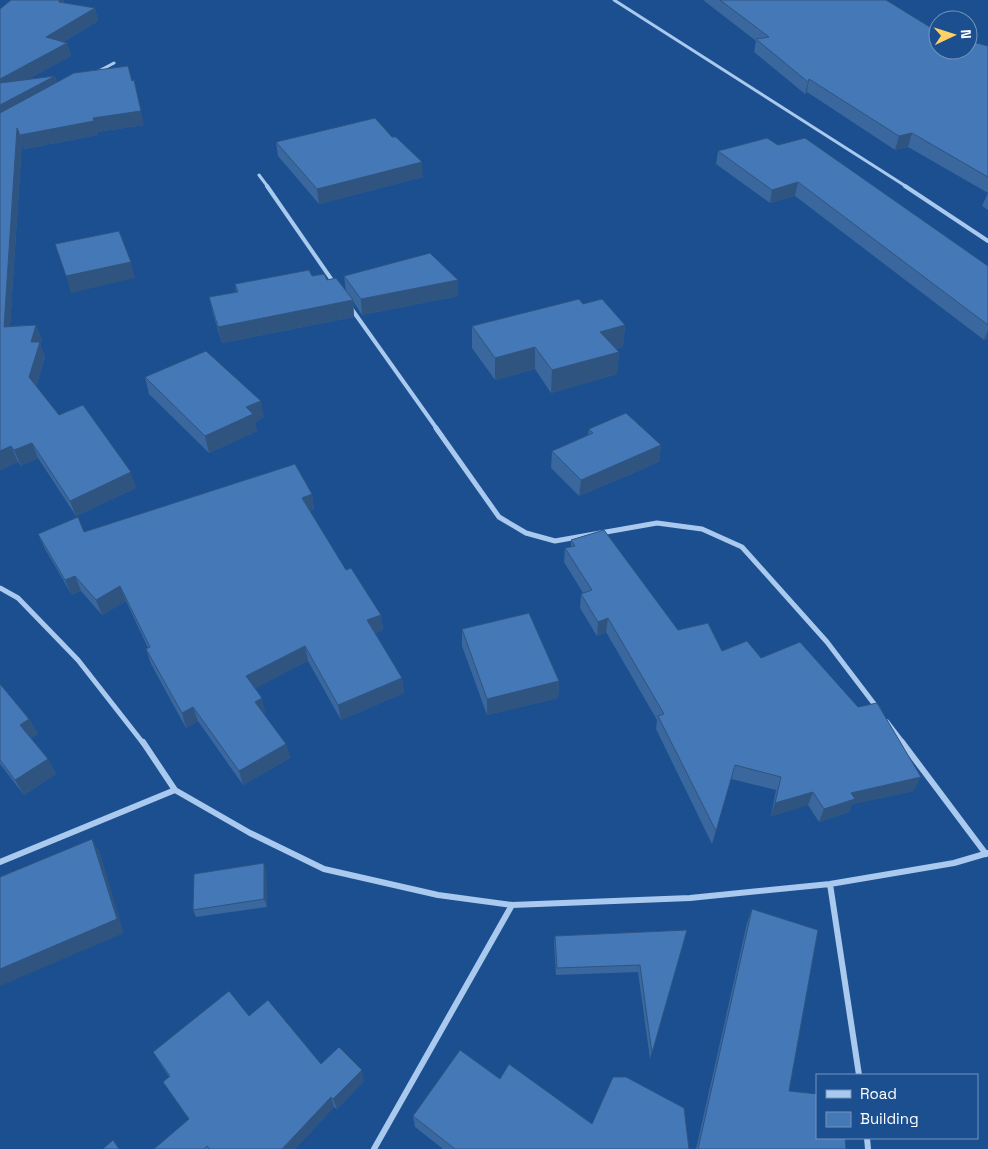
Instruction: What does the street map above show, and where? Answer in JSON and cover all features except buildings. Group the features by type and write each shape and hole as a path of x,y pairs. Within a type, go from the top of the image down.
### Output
{"street":[{"path":"614,0 772,103 915,192 988,242"},
{"path":"89,76 114,63"},
{"path":"259,175 336,287"},
{"path":"0,588 18,598 78,660 140,738 175,790 250,833 324,869 438,895 512,905 690,898 830,884 954,863 987,853 827,642 742,547 702,529 656,523 555,540 526,533 499,517 347,302"},
{"path":"0,862 175,790"},
{"path":"830,884 859,1074"},
{"path":"374,1149 512,905"}]}
